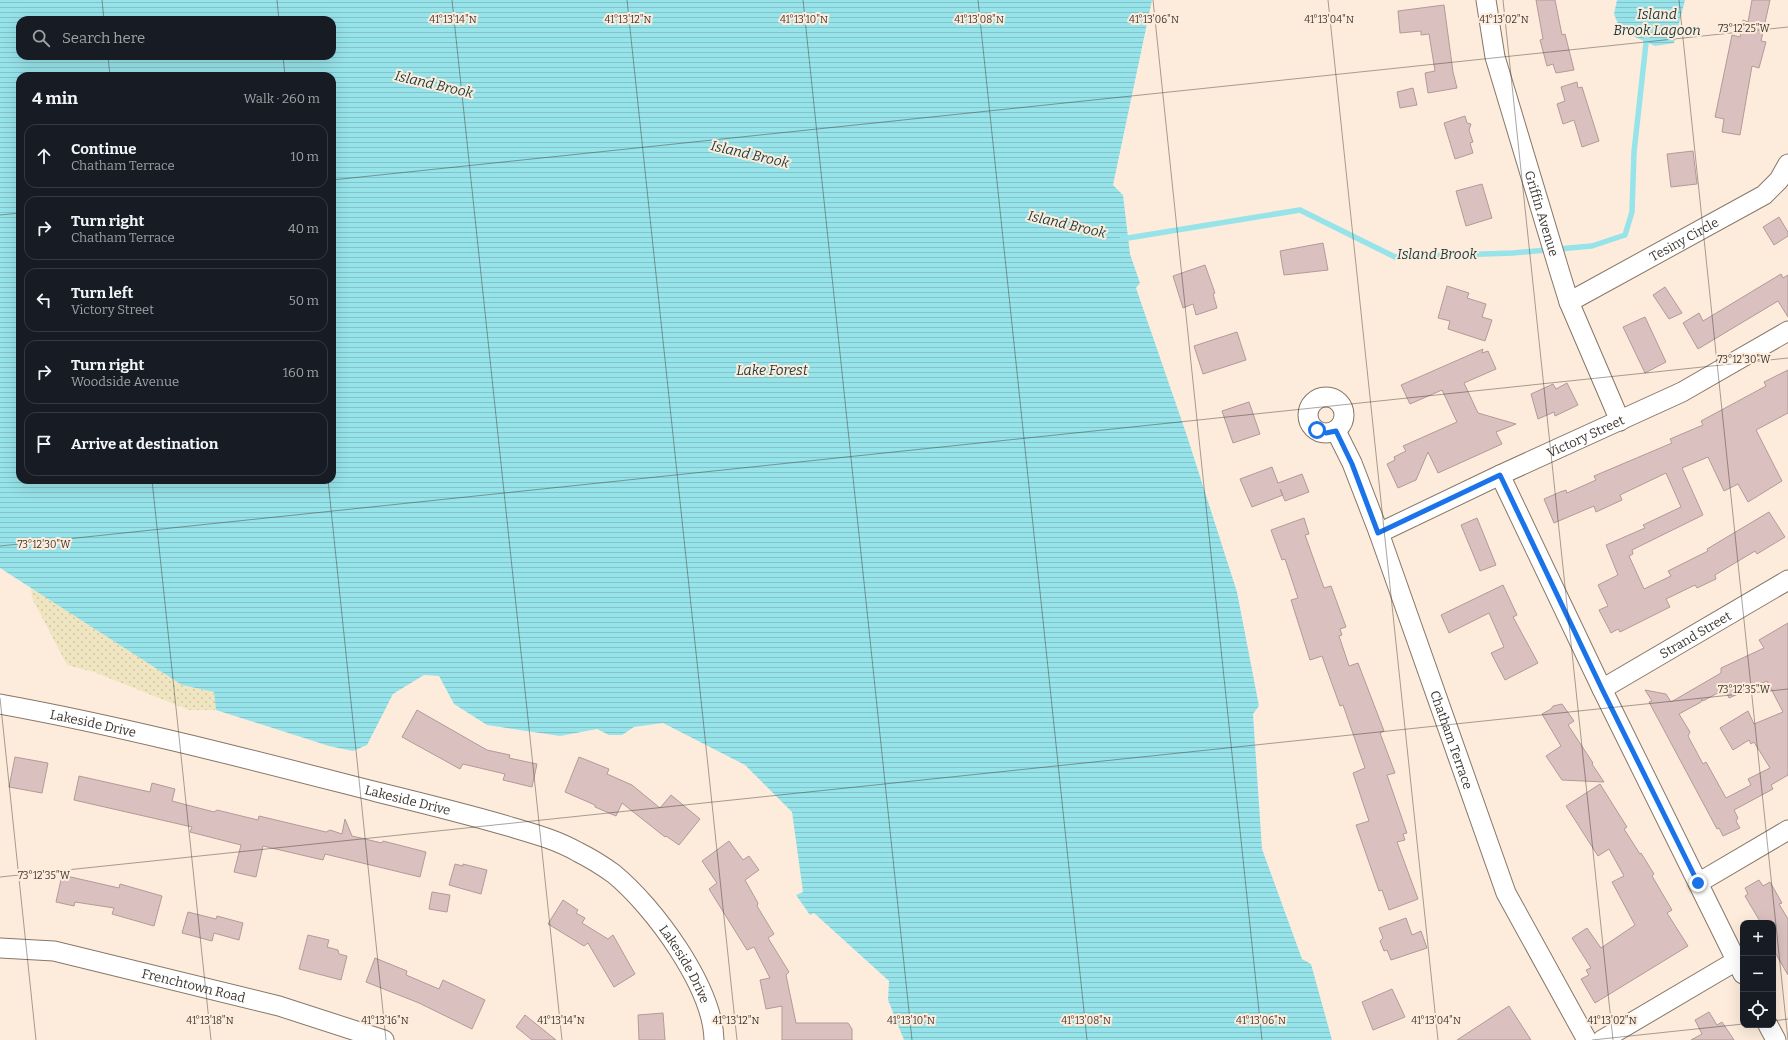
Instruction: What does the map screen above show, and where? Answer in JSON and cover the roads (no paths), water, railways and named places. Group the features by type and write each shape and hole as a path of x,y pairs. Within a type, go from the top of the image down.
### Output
{"street":[{"name":"Griffin Avenue","path":"1486,0 1495,57 1569,302 1620,421"},
{"name":"Tesiny Circle","path":"1569,302 1764,195 1779,180 1788,164"},
{"name":"Victory Street","path":"1378,533 1500,475 1682,392 1788,331"},
{"name":"Chatham Terrace","path":"1336,431 1352,464 1378,533 1506,893 1587,1040"},
{"path":"1500,475 1602,689 1740,968 1602,1040"},
{"name":"Strand Street","path":"1602,689 1788,580"},
{"name":"Lakeside Drive","path":"0,704 85,721 198,747 484,819 557,841 580,853 613,874 641,901 675,944 694,975 704,996 714,1040"},
{"path":"1698,883 1788,830"},
{"name":"Frenchtown Road","path":"0,948 54,951 279,1006 384,1040"},
{"path":"1770,1028 1776,1040"}],"water":[{"name":"Lake Forest","path":"0,0 1152,0 1113,185 1123,195 1130,254 1140,283 1136,288 1187,436 1237,592 1259,706 1253,714 1262,849 1302,959 1311,964 1332,1040 904,1040 888,1000 889,981 814,913 810,915 796,895 803,892 792,812 745,765 663,723 634,727 622,735 609,735 597,729 560,736 487,725 454,704 439,676 424,675 393,694 367,745 353,751 329,746 216,710 214,692 182,685 0,568"},
{"name":"Island Brook Lagoon","path":"1617,0 1685,0 1674,43 1655,46 1635,37 1618,24 1614,14"}],"waterway":[{"name":"Island Brook","path":"1122,236 1128,238 1300,210 1395,257 1513,253 1592,246 1625,235 1632,212 1634,152 1647,34"}]}
